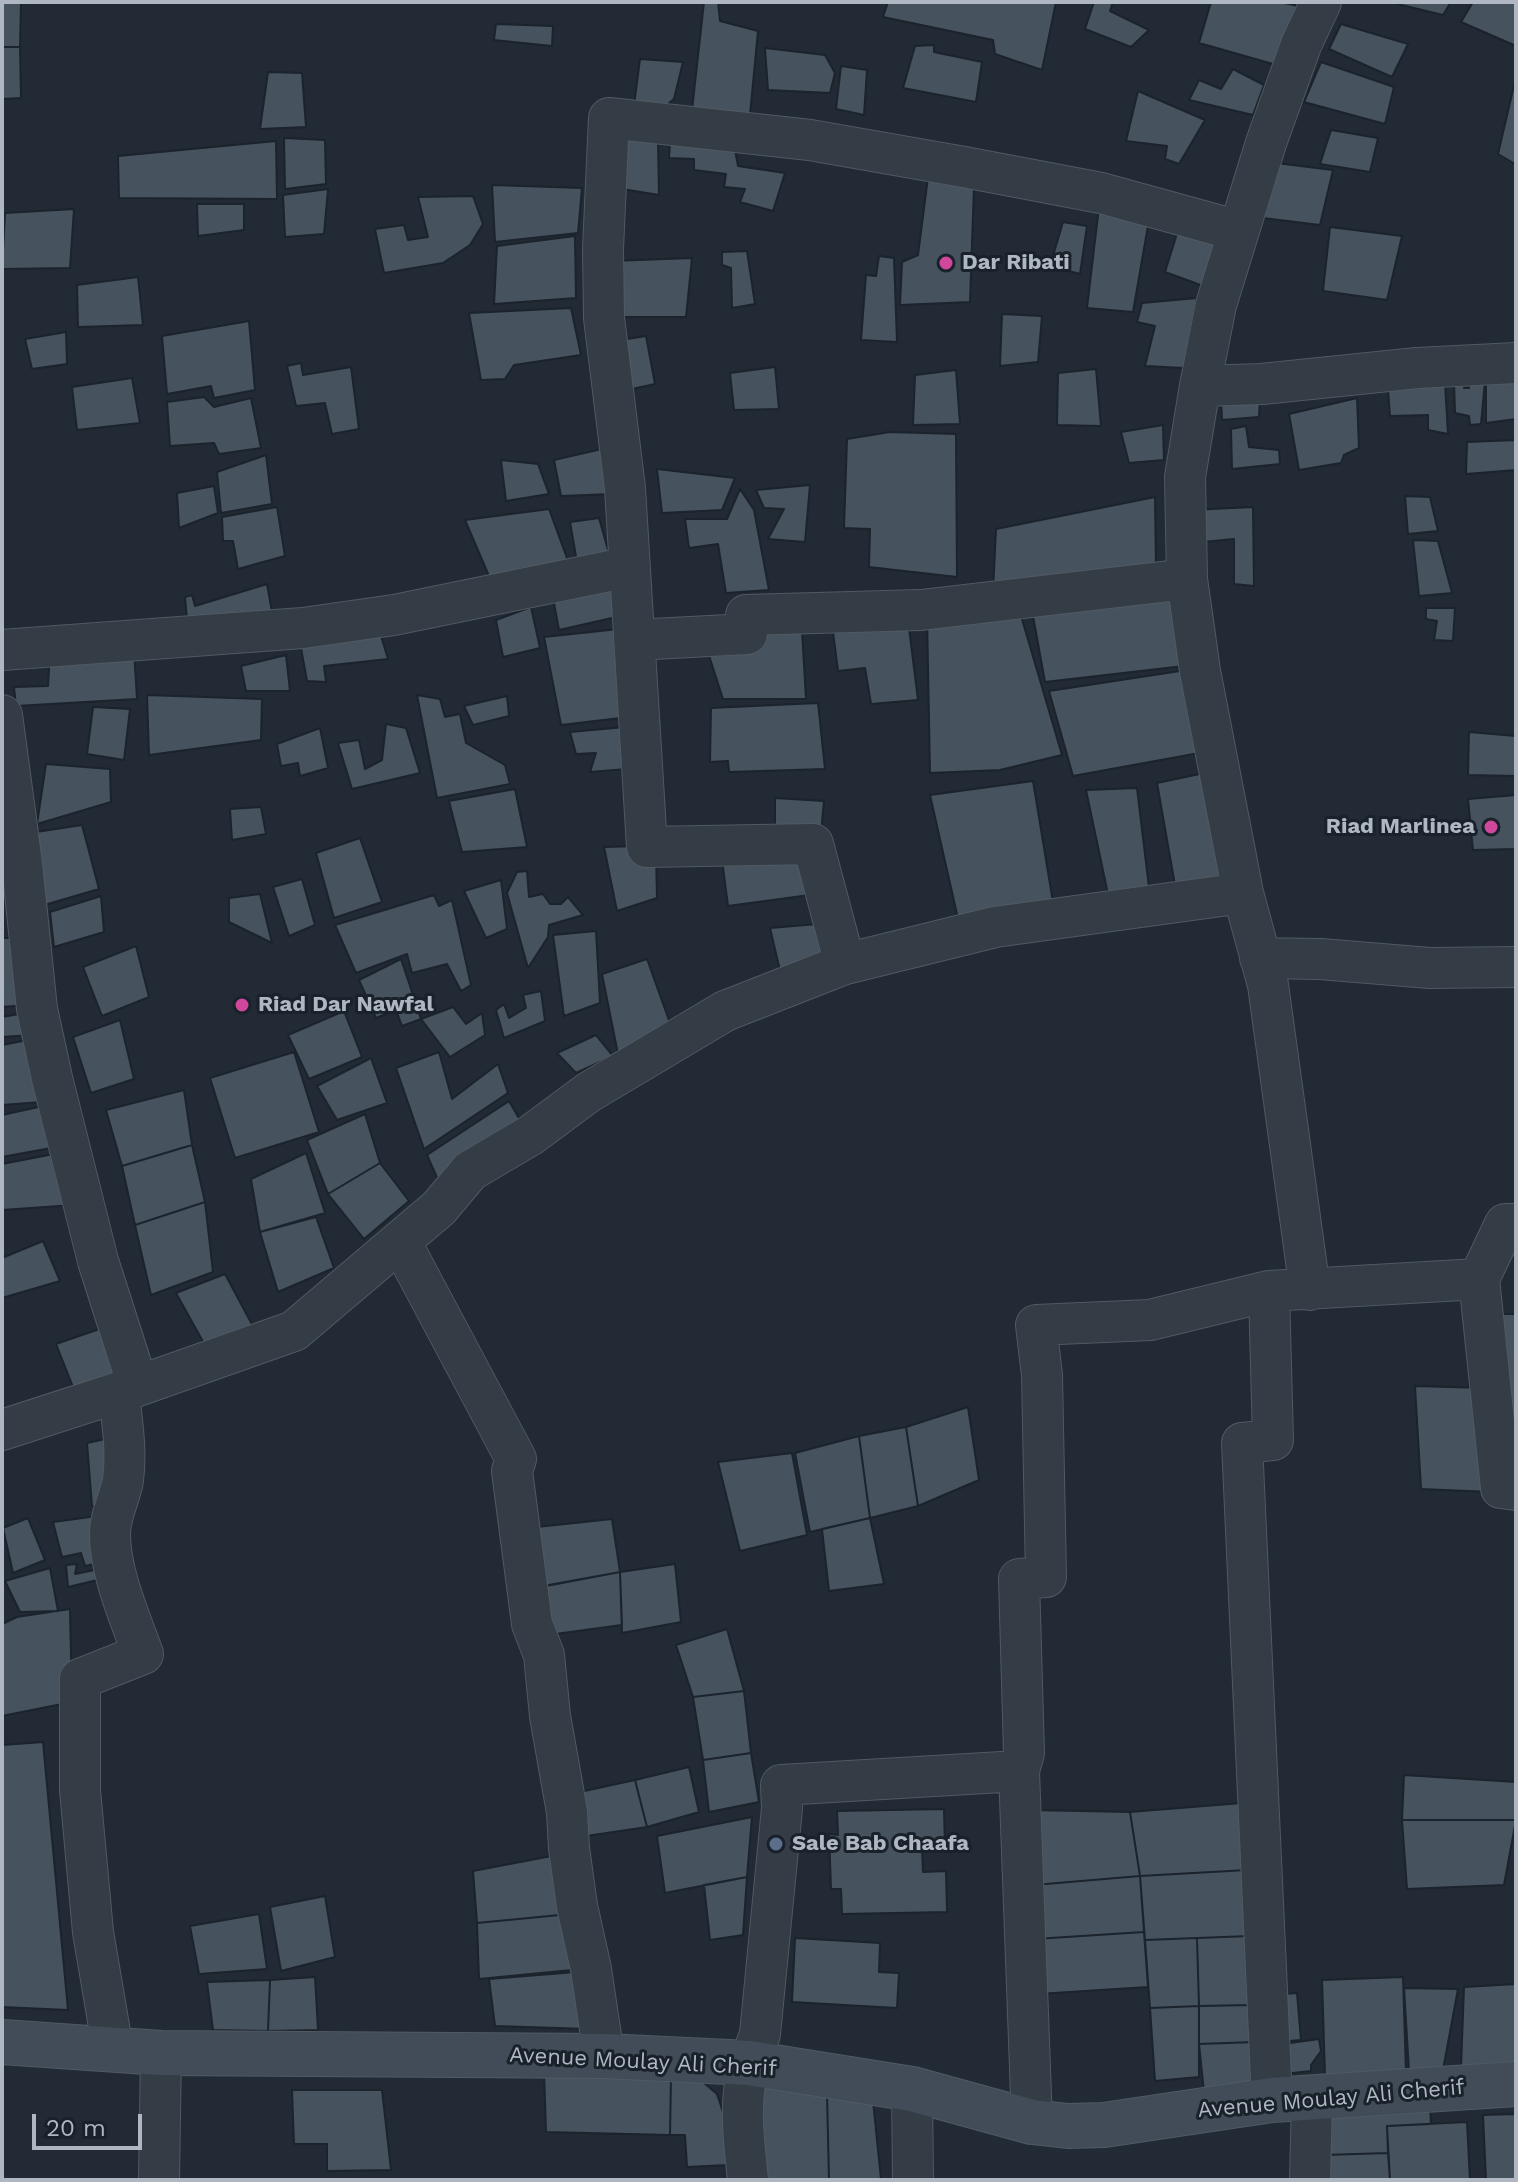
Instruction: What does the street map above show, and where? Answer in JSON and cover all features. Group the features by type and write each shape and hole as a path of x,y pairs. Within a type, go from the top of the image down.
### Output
{"street":[{"path":"1310,1290 1268,985 1243,893 1200,671 1187,579 1185,477 1216,305 1266,143 1301,45 1321,2"},
{"path":"845,964 813,844 647,847 625,488 604,318 603,249 609,118 810,140 964,167 1101,193 1239,231"},
{"path":"1200,386 1262,384 1417,368 1516,363"},
{"path":"2,650 303,628 394,615 629,567"},
{"path":"634,640 747,634 746,615 921,610 1187,579"},
{"path":"2,715 22,864 14,904 52,1078 128,1390 122,1482 111,1521 110,1537 123,1598 143,1654 80,1679 80,1790 84,1837 93,1932 113,2050"},
{"path":"2,1430 128,1390 294,1331 439,1208 470,1171 531,1135 589,1092 725,1011 845,964 995,927 1243,893"},
{"path":"1260,958 1320,959 1430,968 1516,967"},
{"path":"1516,1224 1505,1224 1479,1279 1501,1488 1516,1490"},
{"path":"400,1241 516,1459 512,1471 532,1624 544,1655 577,1906 591,1969 604,2056"},
{"path":"1032,2122 1019,1771 1024,1753 1019,1579 1046,1577 1042,1375 1036,1325 1150,1320 1269,1291 1479,1279"},
{"path":"1269,1291 1273,1440 1242,1443 1292,2099 1310,2180"},
{"path":"748,2180 743,2129 744,2087 760,2034 782,1808 781,1785 1019,1771"},
{"name":"Avenue Moulay Ali Cherif","path":"2,2042 161,2053 604,2056 749,2063 912,2089 1032,2122 1068,2126 1104,2125 1292,2099 1516,2084"},
{"path":"159,2180 161,2053"},
{"path":"912,2089 913,2180"}],"building":[{"path":"2,2 21,2 20,47 2,47"},
{"path":"704,2 718,2 720,21 758,31 749,125 691,119"},
{"path":"888,2 1056,2 1042,70 995,54 993,40 883,17"},
{"path":"1094,2 1113,2 1110,11 1149,30 1131,47 1085,29"},
{"path":"1211,2 1280,2 1298,6 1273,64 1199,43"},
{"path":"1389,2 1451,2 1443,15"},
{"path":"1473,2 1516,2 1516,46 1461,22"},
{"path":"496,24 553,26 552,46 494,40"},
{"path":"1341,24 1408,44 1392,77 1329,49"},
{"path":"934,45 934,52 982,62 976,102 903,88 915,46"},
{"path":"2,47 20,47 21,98 2,99"},
{"path":"765,48 825,55 835,73 830,93 768,90"},
{"path":"640,59 683,62 674,99 655,115 633,113"},
{"path":"1321,62 1394,87 1385,124 1304,102"},
{"path":"841,66 867,70 864,115 836,109"},
{"path":"1233,69 1264,85 1253,115 1189,100 1199,80 1221,89"},
{"path":"268,72 302,73 306,127 260,129"},
{"path":"1515,81 1516,161 1515,164 1498,154"},
{"path":"1138,91 1205,120 1179,164 1165,159 1167,146 1126,141"},
{"path":"617,127 658,140 659,195 616,188"},
{"path":"1331,130 1378,138 1370,172 1320,164"},
{"path":"284,138 325,140 326,184 285,189"},
{"path":"276,141 277,199 119,198 118,156"},
{"path":"670,142 735,150 738,166 785,173 773,211 740,202 745,189 724,187 726,174 694,170 694,159 669,158"},
{"path":"1268,162 1333,170 1320,225 1263,218"},
{"path":"928,177 974,187 970,302 900,305 902,262 918,255"},
{"path":"492,185 582,188 578,233 495,242"},
{"path":"328,189 324,234 285,237 283,195"},
{"path":"473,196 483,224 470,245 443,263 384,273 375,229 404,225 408,240 428,237 418,197"},
{"path":"197,204 244,204 244,230 198,236"},
{"path":"1099,207 1149,220 1133,312 1087,308"},
{"path":"74,209 70,268 2,269 5,213"},
{"path":"1063,222 1087,226 1080,274 1050,266"},
{"path":"1180,224 1216,237 1206,287 1165,272"},
{"path":"1330,227 1402,236 1387,300 1323,291"},
{"path":"575,236 576,298 494,304 497,246"},
{"path":"747,251 755,304 732,308 731,268 722,265 722,252"},
{"path":"879,256 894,258 897,342 861,340 866,275 876,276"},
{"path":"692,258 686,317 614,317 612,261"},
{"path":"138,277 143,325 78,327 77,285"},
{"path":"1197,298 1184,368 1145,366 1155,326 1137,322 1142,303"},
{"path":"571,308 581,355 514,365 505,379 481,380 469,313"},
{"path":"1002,314 1042,316 1038,362 1000,366"},
{"path":"249,321 255,390 214,398 211,386 167,394 162,336"},
{"path":"66,332 67,364 32,369 25,339"},
{"path":"646,336 655,384 623,391 614,341"},
{"path":"301,363 303,375 351,367 359,429 332,434 325,403 296,406 287,366"},
{"path":"775,367 779,409 734,410 730,373"},
{"path":"1096,369 1101,426 1057,425 1058,373"},
{"path":"956,370 960,424 913,425 915,375"},
{"path":"1486,370 1481,424 1470,425 1469,416 1455,413 1454,380 1463,378 1464,388 1469,388 1468,371"},
{"path":"132,378 140,423 77,430 72,387"},
{"path":"1486,379 1516,380 1516,419 1486,423"},
{"path":"1445,383 1448,434 1428,430 1428,415 1390,416 1388,390"},
{"path":"1260,396 1259,417 1222,420 1221,399"},
{"path":"204,397 214,407 251,398 261,448 219,454 214,443 170,446 167,402"},
{"path":"1357,398 1359,448 1344,455 1341,463 1299,470 1289,414"},
{"path":"1163,425 1164,460 1129,463 1121,432"},
{"path":"1246,426 1249,447 1279,450 1280,464 1232,469 1231,429"},
{"path":"890,432 956,434 957,577 869,567 870,529 844,528 847,439"},
{"path":"1516,440 1516,470 1466,474 1467,442"},
{"path":"606,448 612,494 561,496 554,460"},
{"path":"266,455 272,504 221,513 217,472"},
{"path":"501,460 538,464 549,494 506,501"},
{"path":"657,469 735,478 722,510 662,513"},
{"path":"810,485 805,542 768,539 784,509 764,508 756,490"},
{"path":"214,486 218,513 179,528 177,493"},
{"path":"740,489 754,510 769,590 726,593 718,544 689,548 685,519 727,519"},
{"path":"1405,496 1430,497 1438,531 1408,534"},
{"path":"1155,497 1156,570 993,592 996,529"},
{"path":"277,507 285,556 238,569 233,541 223,541 222,517"},
{"path":"1253,507 1254,586 1234,584 1234,539 1193,543 1191,510"},
{"path":"549,509 571,569 492,583 465,520"},
{"path":"599,518 610,557 578,568 570,522"},
{"path":"1413,540 1438,541 1452,593 1419,596"},
{"path":"621,577 625,615 559,630 551,587"},
{"path":"267,584 274,623 188,630 185,597 192,595 195,606"},
{"path":"1172,586 1184,666 1045,682 1031,605"},
{"path":"531,607 540,648 503,657 496,620"},
{"path":"1426,608 1455,608 1453,641 1434,640 1437,621 1426,619"},
{"path":"1019,609 1062,755 1000,770 930,773 927,616"},
{"path":"908,620 918,700 871,704 865,668 838,671 832,624"},
{"path":"378,626 388,659 324,666 326,682 307,681 299,637"},
{"path":"628,628 629,717 561,725 544,637"},
{"path":"802,629 806,699 723,699 704,640"},
{"path":"134,650 137,699 16,706 14,687 48,686 50,654"},
{"path":"286,655 290,691 246,691 241,666"},
{"path":"1193,669 1210,751 1073,776 1049,691"},
{"path":"147,695 262,699 261,740 149,755"},
{"path":"417,695 440,699 445,717 460,714 466,743 505,765 510,784 437,798"},
{"path":"507,696 509,716 473,725 464,706"},
{"path":"818,703 825,769 729,772 728,761 710,762 711,708"},
{"path":"93,707 130,709 124,760 87,754"},
{"path":"386,724 406,728 420,773 352,789 338,743 359,740 365,769 382,760"},
{"path":"636,726 639,768 590,772 596,753 576,754 570,732"},
{"path":"320,728 328,768 300,776 298,763 281,766 277,744"},
{"path":"1469,732 1516,736 1516,776 1468,775"},
{"path":"46,764 110,769 111,802 37,824"},
{"path":"1209,772 1223,882 1176,891 1157,783"},
{"path":"1033,781 1053,902 959,923 930,795"},
{"path":"1137,788 1150,896 1109,899 1086,790"},
{"path":"515,789 527,847 462,852 449,801"},
{"path":"1516,795 1516,849 1473,850 1468,799"},
{"path":"775,798 824,801 821,833 775,837"},
{"path":"261,807 266,834 232,840 230,809"},
{"path":"82,825 99,889 41,906 36,832"},
{"path":"360,838 382,902 334,918 316,853"},
{"path":"640,846 656,854 657,898 617,911 604,847"},
{"path":"810,851 817,894 728,906 722,860"},
{"path":"527,871 529,897 543,894 550,904 561,904 568,897 583,915 549,925 548,937 528,968 507,893 517,872"},
{"path":"302,879 315,925 289,936 273,887"},
{"path":"501,880 507,929 486,938 464,891"},
{"path":"260,894 272,943 229,922 229,898"},
{"path":"434,895 439,906 452,900 471,985 461,991 447,964 412,973 407,954 356,973 335,925"},
{"path":"101,896 104,932 54,947 50,912"},
{"path":"830,923 837,956 782,979 770,928"},
{"path":"596,931 600,1003 564,1016 553,935"},
{"path":"2,938 18,938 28,1005 2,1007"},
{"path":"136,946 149,997 102,1016 83,967"},
{"path":"401,959 421,1019 402,1026 396,1010 376,1018 359,980"},
{"path":"647,959 670,1023 618,1054 602,974"},
{"path":"541,991 545,1021 504,1038 496,1010 504,1004 509,1018 526,1008 523,995"},
{"path":"453,1007 466,1024 482,1013 485,1035 450,1057 421,1019"},
{"path":"344,1011 362,1057 309,1079 288,1035"},
{"path":"25,1013 32,1035 2,1037 2,1017"},
{"path":"120,1020 134,1079 91,1093 73,1037"},
{"path":"596,1035 613,1056 576,1073 557,1053"},
{"path":"38,1038 55,1101 2,1105 2,1045"},
{"path":"294,1052 319,1132 235,1158 210,1078"},
{"path":"439,1052 452,1099 498,1064 508,1093 424,1149 396,1068"},
{"path":"371,1058 387,1103 337,1120 317,1086"},
{"path":"184,1090 192,1145 122,1166 106,1110"},
{"path":"509,1101 520,1120 439,1182 427,1155"},
{"path":"43,1106 51,1148 2,1157 2,1115"},
{"path":"365,1114 380,1163 328,1194 307,1140"},
{"path":"192,1145 205,1202 135,1225 122,1166"},
{"path":"59,1153 74,1205 2,1210 2,1164"},
{"path":"306,1153 325,1213 260,1232 251,1179"},
{"path":"380,1163 409,1201 364,1239 328,1194"},
{"path":"205,1202 213,1272 151,1295 135,1225"},
{"path":"316,1217 334,1268 278,1292 260,1232"},
{"path":"43,1241 60,1281 2,1298 2,1258"},
{"path":"225,1274 255,1330 206,1347 176,1293"},
{"path":"1489,1314 1516,1314 1516,1477"},
{"path":"108,1326 124,1382 77,1397 56,1344"},
{"path":"1415,1386 1484,1388 1492,1492 1421,1489"},
{"path":"968,1407 979,1480 918,1506 906,1427"},
{"path":"906,1427 918,1506 870,1518 859,1436"},
{"path":"119,1436 108,1512 92,1506 87,1443"},
{"path":"859,1436 870,1518 810,1532 795,1453"},
{"path":"792,1453 807,1535 740,1551 718,1462"},
{"path":"105,1515 109,1561 85,1566 81,1553 62,1557 53,1522"},
{"path":"28,1518 45,1560 13,1573 3,1528"},
{"path":"870,1518 884,1584 829,1591 822,1529"},
{"path":"612,1519 620,1572 546,1586 537,1527"},
{"path":"77,1564 75,1574 109,1567 110,1577 68,1587 66,1565"},
{"path":"675,1564 681,1622 622,1633 620,1572"},
{"path":"50,1568 58,1611 20,1612 5,1581"},
{"path":"620,1572 622,1625 548,1635 538,1587"},
{"path":"70,1609 72,1702 2,1716 2,1624 17,1617"},
{"path":"727,1629 744,1691 693,1697 676,1645"},
{"path":"744,1691 751,1753 703,1760 693,1697"},
{"path":"43,1742 68,2010 2,2007 2,1745"},
{"path":"751,1753 759,1802 709,1812 703,1760"},
{"path":"689,1767 699,1812 647,1827 635,1780"},
{"path":"1404,1775 1516,1782 1516,1820 1402,1820"},
{"path":"635,1780 647,1827 573,1838 566,1795"},
{"path":"1242,1803 1247,1870 1140,1876 1130,1812"},
{"path":"944,1809 945,1848 922,1849 923,1872 946,1871 947,1912 842,1914 841,1889 831,1889 829,1834 838,1835 837,1811"},
{"path":"1030,1810 1130,1812 1140,1876 1034,1885"},
{"path":"752,1817 747,1877 665,1893 657,1836"},
{"path":"1402,1820 1516,1820 1504,1885 1407,1889"},
{"path":"562,1854 570,1914 477,1923 473,1871"},
{"path":"1247,1870 1250,1936 1145,1940 1140,1876"},
{"path":"1140,1876 1144,1932 1035,1939 1034,1885"},
{"path":"747,1877 743,1935 710,1940 704,1885"},
{"path":"325,1896 335,1957 281,1971 270,1907"},
{"path":"259,1914 267,1969 199,1974 190,1926"},
{"path":"570,1914 582,1969 479,1979 477,1923"},
{"path":"1144,1932 1148,1987 1038,1994 1035,1939"},
{"path":"1250,1936 1252,2005 1199,2006 1197,1938"},
{"path":"795,1938 880,1943 879,1972 899,1973 897,2008 792,2002"},
{"path":"1197,1938 1199,2006 1150,2008 1145,1940"},
{"path":"576,1972 589,2029 495,2026 489,1979"},
{"path":"315,1977 318,2030 268,2031 270,1980"},
{"path":"1403,1977 1406,2073 1325,2076 1322,1980"},
{"path":"270,1980 268,2031 213,2030 207,1982"},
{"path":"1516,1984 1516,2065 1461,2067 1464,1987"},
{"path":"1404,1988 1458,1989 1443,2070 1409,2071"},
{"path":"1297,1993 1301,2040 1277,2042 1272,1995"},
{"path":"1252,2005 1255,2042 1199,2044 1199,2006"},
{"path":"1199,2006 1199,2077 1155,2081 1150,2008"},
{"path":"1319,2039 1321,2051 1311,2065 1311,2071 1284,2074 1283,2044"},
{"path":"1255,2042 1255,2086 1204,2092 1199,2044"},
{"path":"544,2072 671,2076 670,2135 546,2132"},
{"path":"671,2076 697,2077 717,2094 723,2112 728,2165 687,2167 685,2135 670,2135"},
{"path":"758,2079 827,2094 829,2180 761,2180"},
{"path":"292,2090 382,2090 391,2170 327,2171 327,2144 294,2144"},
{"path":"827,2094 873,2101 881,2179 829,2180"},
{"path":"1430,2105 1431,2124 1387,2126 1388,2153 1324,2155 1322,2111"},
{"path":"1516,2114 1516,2180 1486,2180 1483,2115"},
{"path":"1467,2122 1470,2180 1390,2180 1387,2126"},
{"path":"1388,2153 1390,2180 1326,2180 1324,2155"}],"place":[{"name":"Dar Ribati","path":"946,263"},
{"name":"Riad Marlinea","path":"1491,827"},
{"name":"Riad Dar Nawfal","path":"242,1005"},
{"name":"Sale Bab Chaafa","path":"776,1844"}]}
